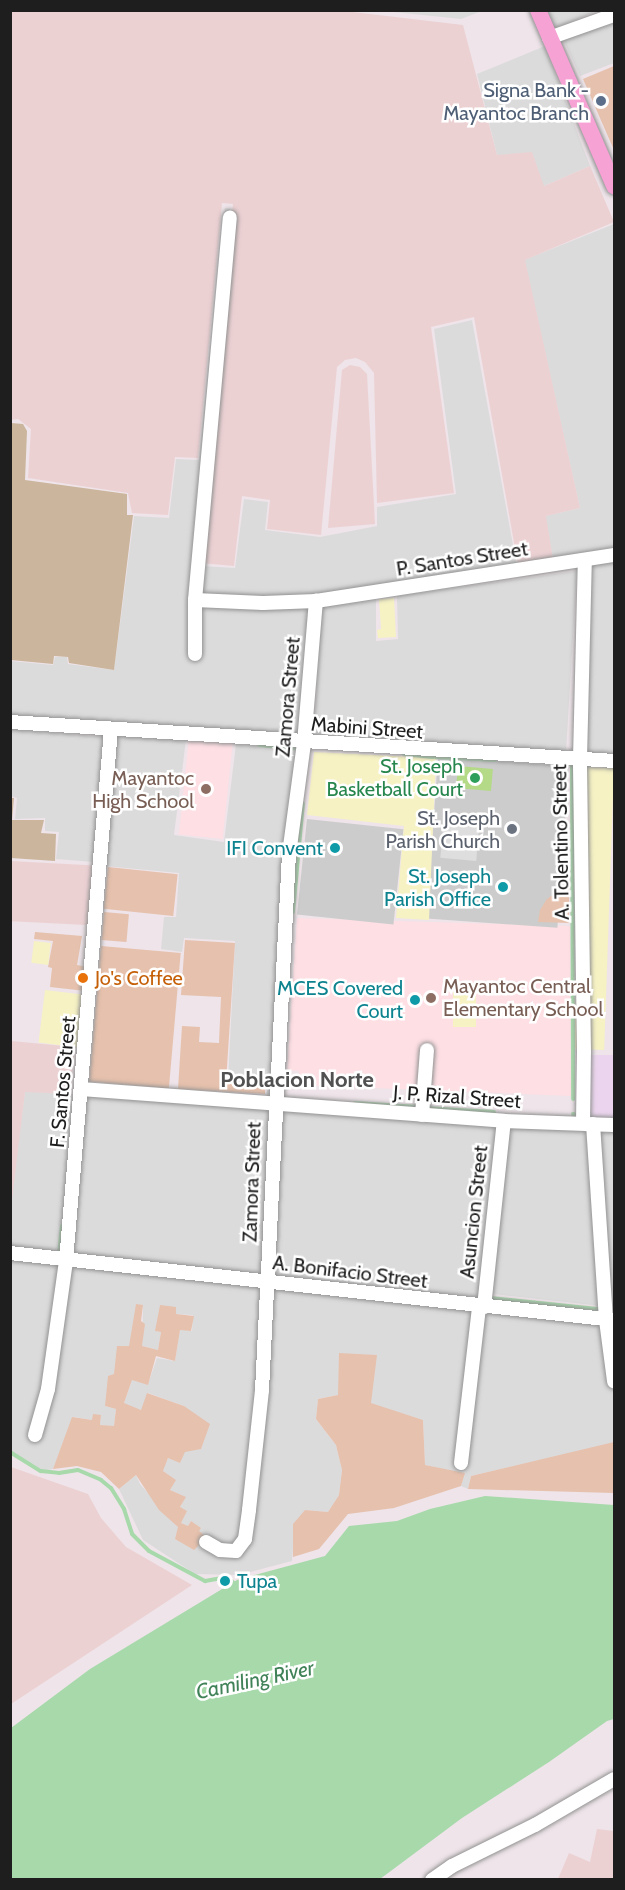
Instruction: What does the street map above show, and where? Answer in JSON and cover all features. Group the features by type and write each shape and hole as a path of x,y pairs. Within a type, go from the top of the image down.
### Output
{"main road":[{"path":"538,10 615,186"}],"street":[{"path":"549,38 615,15"},
{"path":"195,654 195,600 230,218"},
{"name":"P. Santos Street","path":"195,600 263,603 316,601 615,555"},
{"name":"A. Tolentino Street","path":"585,561 580,759 584,1052 588,1124 615,1381"},
{"name":"Zamora Street","path":"206,1542 229,1552 236,1551 245,1539 261,1390 268,1283 289,854 304,743 316,601"},
{"name":"Mabini Street","path":"10,722 615,762"},
{"name":"F. Santos Street","path":"35,1435 48,1389 66,1261 111,730"},
{"path":"422,1115 427,1050"},
{"name":"J. P. Rizal Street","path":"81,1089 504,1121 615,1125"},
{"name":"Asuncion Street","path":"461,1463 504,1121"},
{"name":"A. Bonifacio Street","path":"10,1253 610,1320"},
{"path":"432,1880 452,1866 535,1825 615,1779"}],"shaded area":[{"path":"336,10 463,25 497,155 532,152 544,186 590,166 614,222 525,260 580,508 546,516 553,559 518,565 474,317 431,327 454,493 377,503 374,373 365,362 356,358 345,360 337,367 321,535 267,529 270,500 242,496 234,566 201,563 233,204 222,203 198,458 175,457 168,515 132,513 128,493 28,478 31,429 18,419 10,420 10,11"},
{"path":"384,11 482,11 461,19"},
{"path":"540,11 596,11 549,32"},
{"path":"614,19 614,63 580,76 562,37"},
{"path":"545,46 590,166 544,186 497,155 477,74"},
{"path":"614,66 614,150 583,79"},
{"path":"225,208 230,209 193,600 198,602 314,603 302,741 11,720 11,661 53,665 55,657 67,657 68,664 114,670 134,516 169,518 176,459 199,460"},
{"path":"614,224 614,550 553,559 545,516 580,508 524,260"},
{"path":"472,320 517,567 318,597 198,597 201,566 235,568 244,499 268,502 265,530 320,537 377,526 377,507 456,494 434,329"},
{"path":"350,365 360,367 367,374 375,524 328,528 342,370"},
{"path":"11,423 23,424 27,431 25,480 127,494 127,515 133,515 114,670 69,663 68,657 54,656 53,664 11,660"},
{"path":"614,561 614,754 585,753 589,566"},
{"path":"577,571 566,752 314,736 322,602 376,595 376,641 398,639 397,596"},
{"path":"394,598 396,637 378,638 377,630 381,629 379,599"},
{"path":"10,729 103,737 93,862 56,859 59,832 45,831 45,818 15,819 17,798 10,796"},
{"path":"117,732 186,740 174,835 224,842 236,744 299,750 273,1095 267,1094 267,1084 228,1081 235,941 184,938 182,952 161,949 164,917 176,917 179,873 104,866"},
{"name":"Mayantoc High School","path":"189,738 233,743 223,839 179,834"},
{"path":"314,752 436,758 429,920 396,918 404,826 307,815"},
{"path":"438,757 569,766 557,928 427,919"},
{"name":"St. Joseph Basketball Court","path":"458,766 493,769 491,791 456,788"},
{"path":"584,767 614,768 604,1050 574,1049"},
{"path":"10,798 14,798 12,820 44,820 41,833 56,834 55,861 11,858"},
{"path":"444,816 480,819 476,861 440,858"},
{"path":"307,819 403,829 393,925 297,914"},
{"path":"10,861 95,865 92,925 10,921"},
{"path":"108,867 178,874 173,916 104,909"},
{"path":"569,888 569,923 538,922 540,910 547,899 558,891"},
{"path":"104,912 129,914 126,942 102,940"},
{"name":"Mayantoc Central Elementary School","path":"297,918 570,926 571,1096 299,1085 299,1071 287,1070"},
{"path":"35,932 82,936 77,965 88,967 86,991 50,987 52,968 48,967 53,941 34,939"},
{"path":"185,940 235,943 226,1082 265,1085 265,1094 178,1089 182,1026 200,1027 199,1042 219,1043 221,997 181,995"},
{"path":"34,941 51,943 48,965 31,963"},
{"path":"101,946 181,953 169,1088 89,1081"},
{"path":"45,990 85,995 78,1047 39,1043"},
{"path":"467,991 467,995 476,995 476,1027 453,1027 453,992"},
{"path":"11,1041 75,1047 70,1094 25,1092 12,1200"},
{"path":"586,1055 614,1055 614,1120 586,1120"},
{"path":"25,1091 504,1121 484,1307 614,1320 614,1443 471,1476 468,1489 461,1486 464,1474 425,1465 423,1420 338,1395 318,1399 316,1419 336,1445 342,1470 339,1495 328,1512 305,1510 293,1548 292,1561 239,1575 195,1574 143,1540 119,1489 136,1475 140,1484 178,1527 201,1545 206,1537 191,1521 188,1527 181,1523 186,1511 180,1508 185,1497 170,1490 175,1480 163,1471 164,1465 195,1415 184,1406 148,1393 142,1410 125,1406 124,1403 132,1380 148,1384 157,1358 175,1361 180,1329 192,1331 193,1315 175,1314 156,1331 161,1332 158,1350 142,1346 143,1305 129,1346 114,1374 105,1406 116,1409 114,1427 100,1425 101,1415 92,1420 73,1417 53,1469 41,1471 11,1451 11,1200"},
{"path":"508,1127 590,1128 601,1306 493,1294"},
{"path":"597,1128 614,1128 614,1316 610,1316"},
{"path":"136,1304 143,1305 141,1321 145,1324 142,1346 158,1350 161,1332 155,1331 160,1305 176,1307 176,1314 194,1316 191,1331 180,1330 175,1361 156,1356 148,1385 132,1380 124,1403 141,1410 147,1393 184,1406 210,1424 201,1449 185,1452 180,1463 168,1458 163,1471 176,1480 170,1490 186,1497 180,1507 187,1511 181,1523 188,1526 191,1521 201,1528 199,1531 207,1537 194,1550 175,1539 178,1527 159,1510 136,1475 119,1489 101,1472 77,1466 53,1469 72,1417 92,1420 93,1414 101,1415 100,1425 114,1426 116,1409 105,1406 108,1376 114,1374 117,1346 129,1346"},
{"path":"339,1353 377,1355 371,1403 423,1420 425,1465 465,1473 461,1486 394,1508 348,1514 319,1549 293,1557 293,1524 305,1510 328,1512 339,1495 342,1470 336,1445 316,1419 318,1399 338,1395"},
{"path":"614,1442 614,1493 468,1489 471,1476"},
{"path":"11,1467 88,1494 101,1518 126,1547 192,1585 11,1704"},
{"path":"597,1829 614,1831 614,1879 558,1879 569,1853 590,1862"}],"water":[{"name":"Camiling River","path":"485,1496 614,1505 614,1719 607,1721 549,1762 462,1818 380,1879 11,1879 11,1728 90,1669 237,1580 325,1556 349,1526 397,1521 430,1509"}],"waterway":[{"path":"259,745 294,748"},
{"path":"404,754 433,757"},
{"path":"436,757 495,760"},
{"path":"568,764 572,764 573,1099"},
{"path":"293,912 303,803"},
{"path":"355,1103 419,1107"},
{"path":"426,1108 494,1112"},
{"path":"59,1254 62,1226"},
{"path":"490,1298 599,1309"},
{"path":"10,1452 41,1471 59,1473 78,1470 101,1480 111,1488 124,1509 132,1534 149,1551 205,1581 228,1577 236,1586"}],"place":[{"name":"Signa Bank - Mayantoc Branch","path":"601,101"},
{"name":"St. Joseph Basketball Court","path":"475,778"},
{"name":"Mayantoc High School","path":"206,789"},
{"name":"St. Joseph Parish Church","path":"512,829"},
{"name":"IFI Convent","path":"335,848"},
{"name":"St. Joseph Parish Office","path":"503,887"},
{"name":"Jo's Coffee","path":"83,978"},
{"name":"Mayantoc Central Elementary School","path":"431,998"},
{"name":"MCES Covered Court","path":"415,1000"},
{"name":"Tupa","path":"225,1581"}],"district":[{"name":"Poblacion Norte","path":"297,1080"}]}
